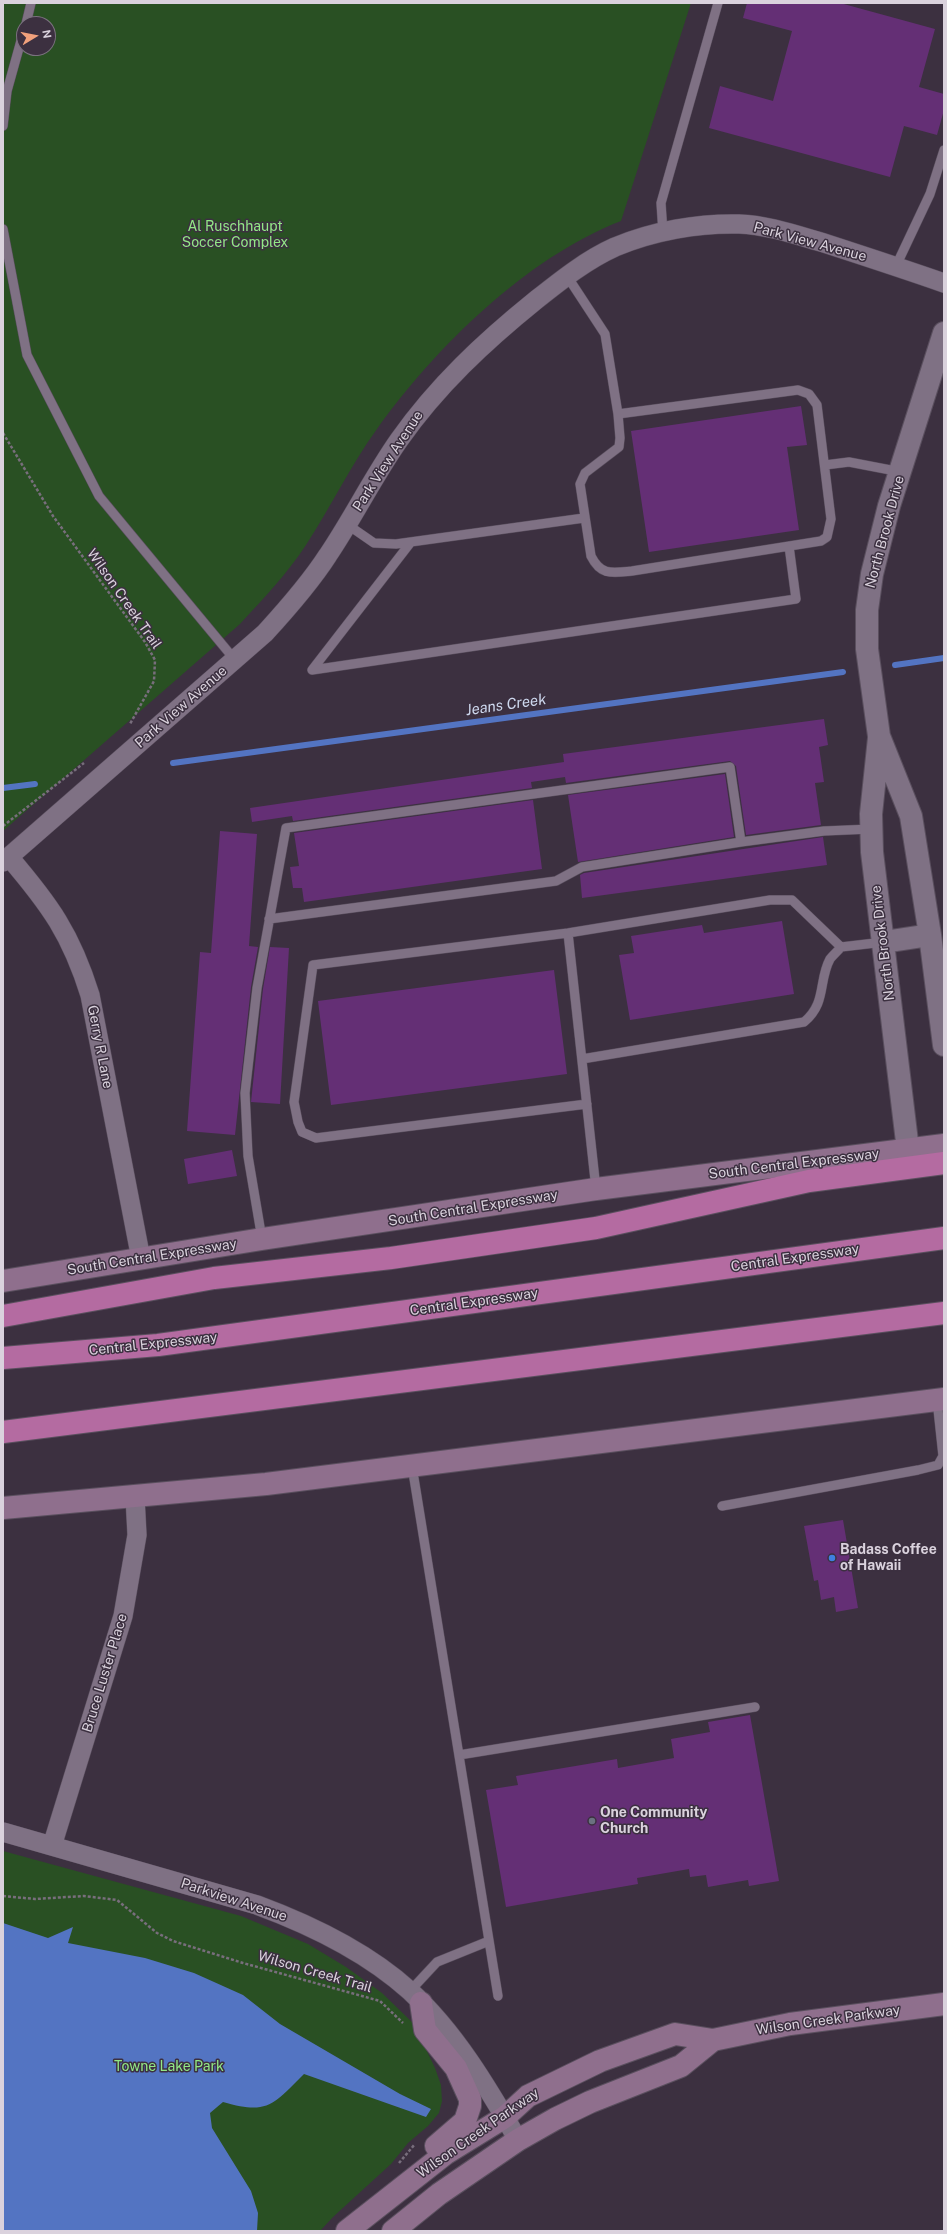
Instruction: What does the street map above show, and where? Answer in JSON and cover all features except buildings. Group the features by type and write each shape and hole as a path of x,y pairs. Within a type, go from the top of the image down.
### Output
{"highway":[{"path":"3,1316 214,1278 391,1258 596,1228 809,1181 944,1163"},
{"name":"Central Expressway","path":"3,1358 158,1346 944,1238"},
{"path":"3,1432 944,1313"}],"main road":[{"name":"South Central Expressway","path":"3,1281 262,1239 596,1189 944,1145"},
{"path":"3,1508 266,1484 941,1399"},
{"path":"338,2231 394,2180 459,2127 469,2114 470,2099 462,2078 447,2055 425,2030 415,1997"},
{"name":"Wilson Creek Parkway","path":"347,2231 445,2154 504,2117 528,2096 576,2072 634,2049 675,2034 713,2040 790,2024 944,2004"},
{"name":"Wilson Creek Parkway","path":"394,2231 439,2194 518,2140 555,2119 590,2102 681,2066 713,2040"}],"street":[{"name":"Park View Avenue","path":"6,859 235,660 284,613 327,557 397,444 435,394 480,348 567,276 615,247 663,233 714,224 741,224 795,234 944,282"},
{"name":"North Brook Drive","path":"908,1150 872,852 871,814 879,736 867,649 867,610 872,574 889,506 944,333"},
{"name":"North Brook Drive","path":"879,736 911,816 934,934 944,1045"},
{"name":"Gerry R Lane","path":"6,859 55,914 68,936 80,963 90,995 141,1259"},
{"path":"884,942 934,934"},
{"name":"Bruce Luster Place","path":"52,1846 122,1616 137,1535 135,1497"},
{"name":"Parkview Avenue","path":"3,1832 257,1905 296,1920 355,1952 415,1997 460,2049 518,2140"}],"lane":[{"path":"28,16 32,3"},
{"path":"663,233 661,203 718,3"},
{"path":"3,126 7,92 17,56"},
{"path":"896,266 930,194 944,150"},
{"path":"3,229 27,355 99,496 235,660"},
{"path":"567,276 605,334 618,414 620,438 619,447 584,473 580,484 591,556 596,566 605,572 632,571 821,541 830,531 831,519 817,404 809,394 798,390 618,414"},
{"path":"825,465 849,462 901,472"},
{"path":"348,525 374,543 396,544 584,518"},
{"path":"411,542 312,670 796,599 789,546"},
{"path":"262,1239 248,1156 245,1093 257,988 286,828 730,767 742,842"},
{"path":"269,919 556,881 582,867 742,842 824,831 871,829"},
{"path":"587,1104 316,1138 302,1132 298,1122 294,1102 313,965 568,933 770,900 792,900 841,947"},
{"path":"568,933 596,1189"},
{"path":"582,1059 804,1022 811,1016 822,995 825,973 830,959 841,947 884,942"},
{"path":"722,1506 911,1472 938,1465 943,1456 941,1399"},
{"path":"412,1466 498,1996"},
{"path":"459,1755 755,1707"},
{"path":"415,1997 436,1962 489,1941"}],"path":[{"name":"Wilson Creek Trail","path":"3,433 52,516 145,642 155,660 154,681 126,730"},
{"path":"3,826 89,759"},
{"name":"Wilson Creek Trail","path":"3,1896 35,1899 84,1896 117,1900 158,1933 173,1941 242,1963 380,2001 406,2026"},
{"path":"397,2164 420,2140"}],"green space":[{"name":"Al Ruschhaupt Soccer Complex","path":"3,3 691,3 621,221 586,237 551,258 518,281 455,337 427,367 377,429 358,457 299,556 240,624 3,831"},
{"name":"Towne Lake Park","path":"3,1851 241,1916 308,1944 346,1967 382,1993 414,2024 435,2068 441,2085 442,2101 439,2113 428,2126 408,2143 391,2164 333,2217 320,2231 3,2231"}],"water":[{"path":"3,1923 48,1938 73,1927 68,1943 145,1958 194,1973 243,1995 280,2024 400,2094 431,2109 426,2117 304,2074 277,2100 269,2104 260,2107 250,2107 238,2106 223,2102 210,2113 212,2128 251,2191 258,2213 257,2231 3,2231"}],"waterway":[{"name":"Jeans Creek","path":"895,665 944,658"},
{"name":"Jeans Creek","path":"173,763 843,672"},
{"name":"Jeans Creek","path":"3,788 35,784"}],"place":[{"name":"Badass Coffee of Hawaii","path":"832,1558"},
{"name":"One Community Church","path":"592,1821"}]}
